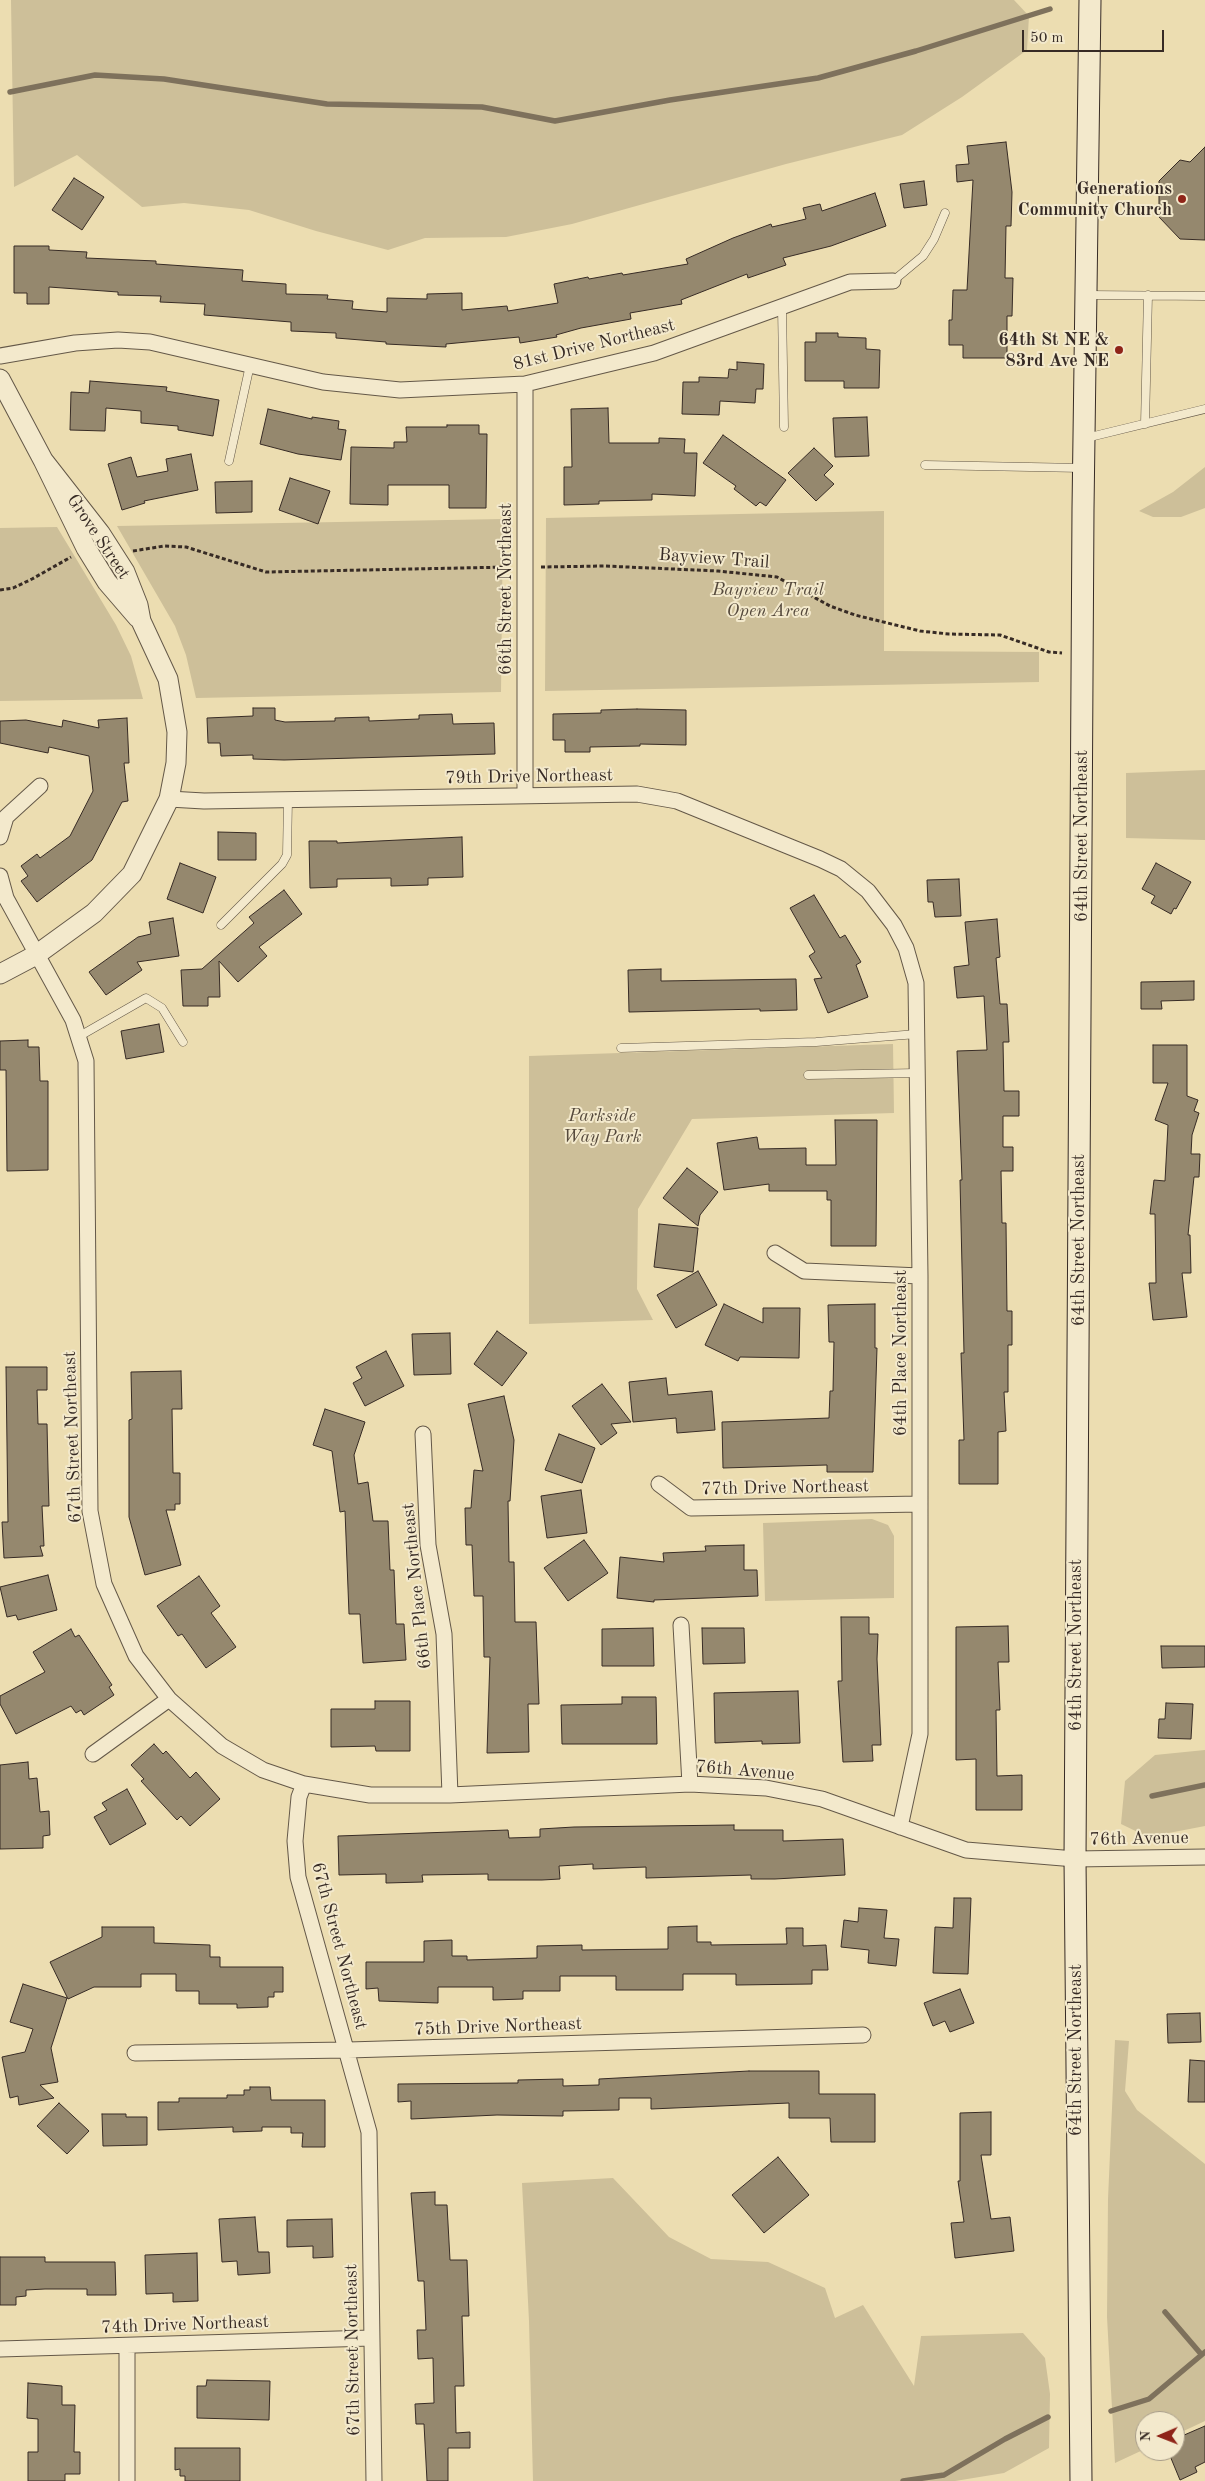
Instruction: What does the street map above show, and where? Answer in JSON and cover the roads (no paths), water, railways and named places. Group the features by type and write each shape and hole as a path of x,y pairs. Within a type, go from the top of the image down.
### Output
{"main road":[{"name":"64th Street Northeast","path":"1081,2481 1075,1859 1084,439 1090,0"}],"street":[{"name":"81st Drive Northeast","path":"0,356 75,343 118,340 150,342 323,382 400,390 525,384 654,353 850,282 892,281"},
{"name":"Grove Street","path":"0,379 43,460 86,548 107,582 141,621 168,679 177,732 176,763 169,799 132,874 94,914 36,955 0,974"},
{"name":"66th Street Northeast","path":"525,384 525,795"},
{"path":"0,837 6,817 40,786"},
{"name":"79th Drive Northeast","path":"169,799 204,801 637,794 677,801 820,859 841,870 868,891"},
{"name":"67th Street Northeast","path":"0,876 6,898 73,1020 86,1061 90,1511 104,1584 136,1656 169,1699 222,1746 263,1770 304,1784 299,1797 295,1841 298,1877 348,2050 369,2132 374,2481"},
{"name":"64th Place Northeast","path":"868,891 894,925 906,948 916,983 920,1276 920,1734 900,1827"},
{"path":"774,1253 804,1271 920,1276"},
{"name":"66th Place Northeast","path":"423,1434 428,1545 444,1634 450,1795"},
{"name":"77th Drive Northeast","path":"659,1484 691,1508 920,1504"},
{"path":"682,1625 690,1784"},
{"path":"93,1754 169,1699"},
{"name":"76th Avenue","path":"304,1784 370,1795 450,1795 690,1784 766,1788 822,1799 966,1850 1075,1859 1205,1857"},
{"name":"75th Drive Northeast","path":"134,2053 348,2050 863,2035"},
{"name":"74th Drive Northeast","path":"0,2350 371,2338"},
{"path":"127,2346 127,2481"}],"lane":[{"path":"892,281 923,256 934,239 945,213"},
{"path":"1086,294 1205,296"},
{"path":"1145,424 1148,295"},
{"path":"782,307 784,426"},
{"path":"229,461 250,365"},
{"path":"1084,439 1205,409"},
{"path":"924,465 1084,468"},
{"path":"221,925 282,864 286,855 288,799"},
{"path":"78,1037 146,998 162,1008 183,1042"},
{"path":"621,1048 816,1042 917,1034"},
{"path":"808,1075 918,1073"}],"waterway":[{"path":"10,92 95,75 164,79 327,104 482,107 555,121 670,100 818,78 916,51 1050,9"},
{"path":"1152,1796 1205,1785"},
{"path":"1165,2312 1201,2354"},
{"path":"1111,2411 1149,2399 1205,2352"},
{"path":"903,2481 944,2475 1005,2439 1048,2417"}],"place":[{"name":"Generations Community Church","path":"1182,199"},
{"name":"64th St NE & 83rd Ave NE","path":"1119,350"}],"park label":[{"name":"Bayview Trail Open Area","path":"768,600"},
{"name":"Parkside Way Park","path":"602,1126"}]}
